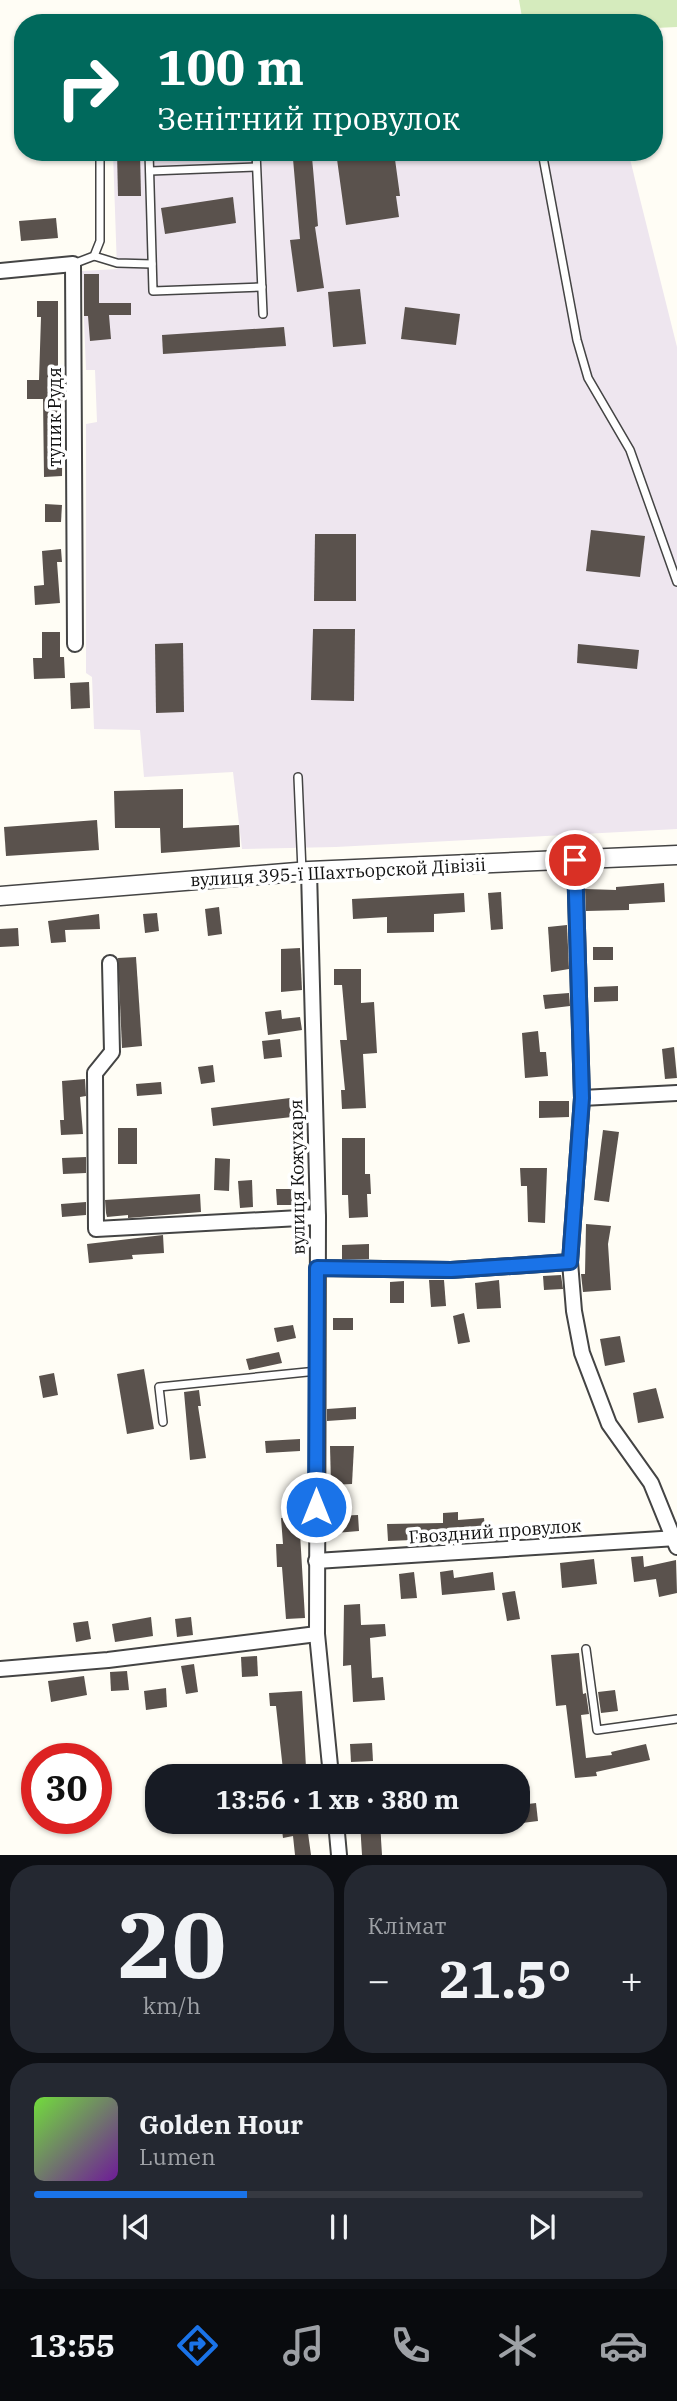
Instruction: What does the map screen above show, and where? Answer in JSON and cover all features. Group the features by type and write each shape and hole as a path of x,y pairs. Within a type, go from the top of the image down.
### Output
{"street":[{"path":"0,271 72,264"},
{"name":"тупик Рудя","path":"72,264 75,644"},
{"name":"вулиця 395-ї Шахтьорской Дівізіі","path":"0,896 306,871 677,855"},
{"path":"575,860 582,1098 570,1262 582,1353 608,1424 652,1483 676,1541"},
{"name":"вулиця Кожухаря","path":"306,871 318,1217 317,1633 330,1764"},
{"path":"110,963 112,1052 95,1073 96,1229 318,1217"},
{"path":"582,1098 677,1093"},
{"path":"317,1268 451,1270 570,1262"},
{"name":"Гвоздний провулок","path":"316,1562 676,1541"},
{"path":"0,1669 108,1660 317,1633"},
{"path":"337,1834 339,1855"}],"lane":[{"path":"94,256 100,241 100,161"},
{"path":"149,161 152,290 261,287"},
{"path":"256,161 263,314"},
{"path":"544,161 577,340 588,378 630,450 677,582"},
{"path":"150,171 256,167"},
{"path":"72,264 94,256 117,263 152,264"},
{"path":"298,777 306,871"},
{"path":"163,1422 159,1387 317,1371"},
{"path":"586,1649 597,1730 677,1719"}],"shaded area":[{"path":"113,161 630,161 677,347 677,829 336,847 242,849 233,772 144,777 140,730 94,729 92,677 86,673 86,424 97,422 95,370 86,370 82,271 117,269"}],"green space":[{"path":"519,0 677,0 677,27 663,28 663,14 521,14"}],"building":[{"path":"117,161 140,161 141,196 118,196"},
{"path":"293,161 312,161 318,226 315,227 324,288 297,292 290,240 300,239"},
{"path":"337,161 395,161 400,196 396,196 399,217 346,225"},
{"path":"233,197 236,223 165,234 161,208"},
{"path":"56,218 58,238 21,241 19,221"},
{"path":"84,274 99,274 99,303 131,303 131,315 109,315 111,339 90,341 88,316 84,316"},
{"path":"360,289 366,344 333,347 328,292"},
{"path":"37,301 58,301 58,380 63,380 62,476 44,477 43,399 27,399 27,380 39,380 41,317 37,317"},
{"path":"405,307 460,314 456,345 401,339"},
{"path":"284,327 286,346 163,354 162,335"},
{"path":"45,504 62,505 61,522 45,522"},
{"path":"591,530 645,536 640,577 586,571"},
{"path":"315,534 356,534 356,601 314,601"},
{"path":"61,549 62,562 57,562 60,603 35,605 34,586 44,585 42,551"},
{"path":"313,629 355,629 354,701 311,700"},
{"path":"42,632 60,632 60,657 64,657 65,678 34,679 33,658 42,658"},
{"path":"183,643 184,712 156,713 155,644"},
{"path":"578,644 639,650 637,669 577,663"},
{"path":"89,682 90,708 71,709 70,683"},
{"path":"183,789 183,828 239,825 240,847 161,853 160,828 115,828 114,791"},
{"path":"97,820 99,850 6,856 4,827"},
{"path":"664,883 665,902 629,904 629,910 586,911 585,889 616,890 616,887"},
{"path":"501,892 503,929 491,930 488,893"},
{"path":"464,893 465,912 434,914 434,932 387,933 387,917 353,919 352,899"},
{"path":"219,907 222,934 208,936 205,909"},
{"path":"157,913 159,931 145,933 143,914"},
{"path":"99,914 100,929 65,930 66,942 51,943 48,921"},
{"path":"567,925 569,969 551,972 548,927"},
{"path":"18,928 19,946 0,947 0,929"},
{"path":"593,947 613,947 613,960 593,960"},
{"path":"300,948 302,990 281,992 281,949"},
{"path":"136,957 142,1046 122,1048 118,958"},
{"path":"334,969 361,969 361,1003 374,1002 377,1053 363,1054 366,1108 342,1109 341,1090 345,1090 340,1040 347,1040 342,985 334,985"},
{"path":"618,986 618,1001 594,1002 594,987"},
{"path":"569,993 570,1006 545,1009 543,995"},
{"path":"281,1010 282,1019 300,1017 302,1030 268,1035 265,1012"},
{"path":"538,1031 540,1052 546,1052 548,1076 525,1078 522,1033"},
{"path":"280,1039 282,1057 264,1059 262,1041"},
{"path":"674,1047 677,1078 665,1079 662,1049"},
{"path":"213,1065 215,1082 201,1084 198,1067"},
{"path":"85,1079 86,1096 80,1097 83,1134 61,1135 60,1120 64,1120 62,1081"},
{"path":"161,1082 162,1094 137,1096 136,1084"},
{"path":"290,1098 292,1117 213,1126 211,1108"},
{"path":"539,1101 569,1101 569,1117 539,1118"},
{"path":"118,1128 137,1128 137,1164 118,1164"},
{"path":"603,1130 619,1132 609,1202 594,1200"},
{"path":"342,1138 365,1138 365,1174 370,1174 371,1194 367,1194 368,1217 349,1218 348,1195 342,1195"},
{"path":"86,1157 86,1173 63,1174 62,1158"},
{"path":"215,1158 230,1159 229,1191 214,1190"},
{"path":"520,1168 547,1168 545,1223 528,1222 527,1186 521,1186"},
{"path":"252,1180 253,1207 240,1208 238,1181"},
{"path":"276,1189 298,1189 299,1205 277,1205"},
{"path":"200,1194 201,1212 128,1218 128,1215 107,1217 106,1213 105,1200"},
{"path":"86,1202 86,1215 62,1217 61,1204"},
{"path":"586,1224 611,1226 608,1244 611,1290 583,1292 581,1274 585,1274"},
{"path":"163,1235 164,1253 132,1255 133,1259 89,1263 87,1244"},
{"path":"369,1244 369,1259 342,1259 342,1245"},
{"path":"561,1275 563,1289 544,1290 543,1276"},
{"path":"429,1280 444,1280 446,1306 431,1307"},
{"path":"499,1280 501,1308 477,1309 475,1283"},
{"path":"404,1281 404,1303 390,1303 390,1282"},
{"path":"464,1313 470,1342 458,1344 453,1316"},
{"path":"333,1318 353,1318 353,1330 333,1330"},
{"path":"293,1325 296,1338 277,1342 274,1328"},
{"path":"620,1336 625,1362 605,1366 600,1339"},
{"path":"279,1352 282,1363 249,1370 246,1359"},
{"path":"144,1369 154,1429 127,1434 117,1374"},
{"path":"54,1373 58,1395 43,1398 39,1376"},
{"path":"656,1388 664,1418 638,1423 633,1393"},
{"path":"199,1390 201,1406 198,1406 206,1458 190,1460 184,1392"},
{"path":"356,1407 356,1419 327,1421 327,1409"},
{"path":"300,1439 300,1451 266,1453 265,1441"},
{"path":"330,1446 354,1446 352,1484 331,1485"},
{"path":"458,1512 458,1520 484,1518 486,1537 388,1541 387,1524 443,1523 443,1513"},
{"path":"358,1515 359,1531 335,1533 334,1516"},
{"path":"299,1516 305,1618 286,1619 282,1567 277,1567 276,1544 283,1544 281,1518"},
{"path":"643,1556 644,1567 676,1560 677,1593 659,1597 656,1579 634,1582 631,1557"},
{"path":"594,1559 597,1584 562,1588 560,1563"},
{"path":"453,1570 454,1578 493,1572 495,1590 442,1595 440,1572"},
{"path":"414,1572 417,1598 401,1599 399,1574"},
{"path":"515,1591 520,1619 507,1621 502,1593"},
{"path":"360,1604 361,1625 385,1624 386,1636 370,1638 372,1678 383,1677 385,1700 353,1702 351,1665 343,1666 344,1605"},
{"path":"151,1617 153,1636 115,1642 112,1624"},
{"path":"191,1617 193,1635 177,1637 175,1619"},
{"path":"88,1621 91,1639 76,1642 73,1623"},
{"path":"579,1653 583,1694 586,1693 589,1714 581,1715 586,1758 612,1755 611,1752 646,1744 650,1760 596,1772 597,1776 575,1778 566,1705 556,1706 551,1655"},
{"path":"257,1656 258,1676 242,1677 241,1657"},
{"path":"194,1664 198,1692 186,1694 181,1666"},
{"path":"127,1671 129,1690 111,1691 110,1672"},
{"path":"84,1676 87,1695 51,1702 48,1681"},
{"path":"166,1688 167,1707 146,1710 144,1691"},
{"path":"615,1690 618,1711 601,1713 598,1692"},
{"path":"302,1691 306,1764 282,1764 276,1706 270,1706 269,1693"},
{"path":"372,1743 373,1761 351,1762 350,1744"},
{"path":"536,1803 538,1821 530,1822 530,1804"},
{"path":"282,1834 308,1834 311,1855 295,1855 293,1836 283,1838"},
{"path":"361,1834 381,1834 382,1855 362,1855"}],"route":[{"path":"316,1507 317,1268 451,1270 570,1262 582,1098 575,860"}]}
